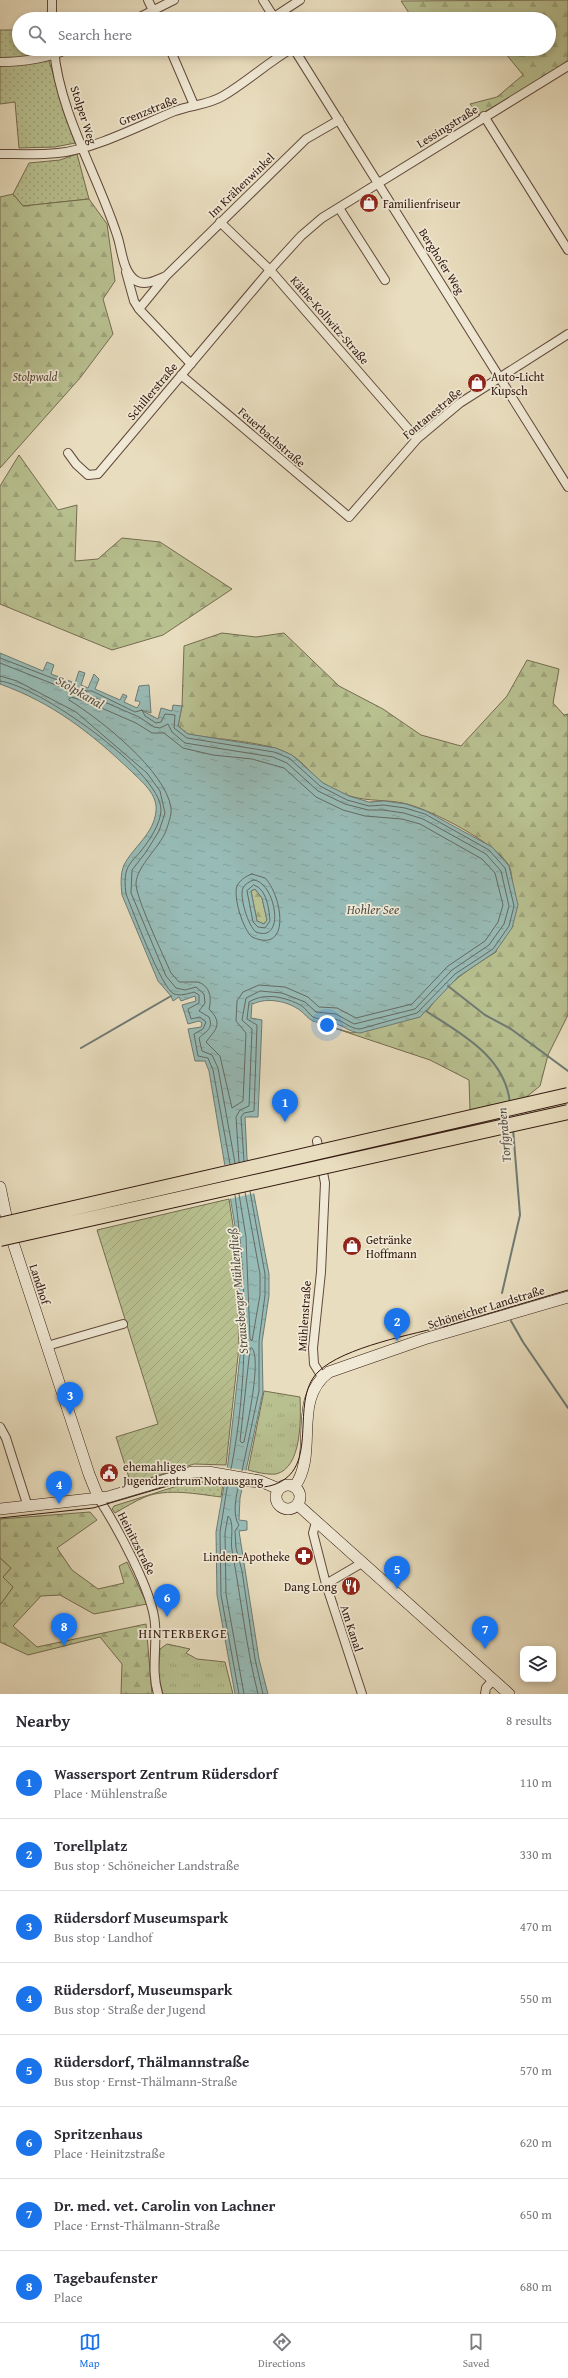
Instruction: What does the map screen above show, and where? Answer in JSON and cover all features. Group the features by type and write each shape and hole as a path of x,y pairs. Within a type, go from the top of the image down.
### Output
{"highway":[{"path":"3,1231 568,1095"},
{"path":"3,1231 568,1112"}],"main road":[{"name":"Landhof","path":"0,1186 3,1231 47,1346 93,1487 100,1499"},
{"name":"Schöneicher Landstraße","path":"322,1377 342,1366 568,1297"},
{"path":"295,1486 299,1481 305,1455 310,1395 316,1383 322,1377"},
{"path":"0,1509 100,1499 192,1472 212,1473 260,1481 279,1489"},
{"path":"287,1485 295,1486 301,1495 298,1505 291,1509 280,1507 276,1496 279,1489 287,1485"},
{"path":"298,1505 509,1694"}],"street":[{"path":"52,0 52,12"},
{"path":"148,0 154,11 174,0"},
{"path":"263,0 270,12"},
{"path":"283,12 300,0"},
{"path":"0,62 24,62 42,56"},
{"name":"Stolper Weg","path":"55,56 81,147 117,235 125,268"},
{"path":"173,56 194,105"},
{"name":"Grenzstraße","path":"0,154 59,153 81,147 194,105 205,104 222,97 280,56"},
{"name":"Berghofer Weg","path":"298,56 568,487"},
{"name":"Lessingstraße","path":"191,364 270,270 301,236 339,208 484,116 568,66"},
{"path":"484,116 568,250"},
{"name":"Im Krähenwinkel","path":"139,309 166,276 306,138 338,120"},
{"path":"339,208 384,280"},
{"name":"Käthe-Kollwitz-Straße","path":"220,222 270,270 417,439"},
{"path":"125,268 134,301 139,309"},
{"name":"Im Krähenwinkel","path":"125,268 135,280 143,283 166,276"},
{"name":"Schillerstraße","path":"68,453 76,464 88,475 98,474 191,364 171,345 154,323 139,309"},
{"name":"Fontanestraße","path":"349,517 417,439 460,403 568,334"},
{"name":"Feuerbachstraße","path":"181,375 349,517"},
{"name":"Mühlenstraße","path":"317,1141 325,1183 320,1272 313,1348 314,1364 322,1377"},
{"path":"47,1346 123,1324"},
{"path":"0,1427 6,1438 28,1507"},
{"name":"Heinitzstraße","path":"100,1499 146,1588 152,1608 156,1624 154,1682 158,1694"},
{"name":"Am Kanal","path":"316,1522 313,1533 326,1584 362,1694"},
{"path":"326,1584 362,1563"},
{"path":"485,1694 486,1688 493,1680"}],"green space":[{"path":"568,0 568,60 543,79 479,115 470,104 497,97 523,75 508,56 556,56 556,12 408,12 401,1"},
{"path":"0,30 12,30 12,56 49,56 75,143 55,147 19,148 15,102 0,104"},
{"path":"77,154 89,199 23,206 13,194 29,163 60,160"},
{"name":"Stolpwald","path":"13,194 23,206 89,199 107,224 115,281 103,299 113,334 80,378 0,468 0,197"},
{"path":"19,455 58,510 77,505 75,561 98,559 122,538 160,542 232,589 163,635 112,650 0,604 0,486"},
{"path":"222,633 256,637 284,633 339,686 383,709 421,735 461,746 507,696 527,660 559,669 553,703 564,715 568,714 568,1015 548,1055 540,1086 525,1098 470,1110 469,1080 430,1060 328,1026 352,1033 428,1010 450,984 496,952 511,896 512,875 509,866 492,848 463,829 432,813 418,807 393,801 371,800 347,795 329,787 319,780 296,758 281,750 256,744 188,734 178,726 182,706 184,646"},
{"path":"255,889 262,898 267,920 264,924 257,921 251,891"},
{"path":"229,1199 235,1238 239,1347 226,1465 194,1464 131,1484 116,1437 158,1424 97,1230"},
{"path":"264,1391 300,1397 300,1429 295,1453 285,1470 276,1474 265,1474 248,1470"},
{"path":"193,1481 223,1484 221,1497 172,1492 154,1494 145,1497 115,1513 112,1509 114,1506"},
{"path":"90,1512 97,1520 57,1548 72,1570 98,1589 124,1583 119,1566 127,1562 147,1604 94,1614 60,1595 41,1596 13,1626 37,1647 146,1624 152,1694 121,1694 122,1664 100,1637 28,1655 0,1642 0,1605 13,1587 3,1577 11,1568 0,1558 0,1519"},
{"path":"0,1558 11,1568 3,1577 13,1587 0,1605"},
{"path":"167,1644 190,1649 186,1653 197,1659 225,1662 233,1694 163,1694 158,1674 160,1649"}],"water":[{"name":"Hohler See","path":"0,653 43,671 47,662 54,665 51,674 75,683 79,671 85,673 81,685 88,688 94,674 99,679 95,689 120,700 123,694 127,696 124,702 137,708 140,703 139,701 135,701 139,686 149,685 151,713 141,710 158,719 161,708 172,711 173,705 182,706 178,726 188,734 276,748 292,755 323,783 349,796 369,802 384,801 406,804 426,811 492,847 509,866 518,905 512,928 495,952 458,977 420,1017 360,1033 334,1023 313,1021 296,1008 277,1001 252,1003 251,1018 262,1020 258,1117 245,1117 247,1158 269,1274 269,1296 262,1342 263,1392 240,1498 239,1520 247,1521 247,1530 239,1531 259,1659 268,1694 235,1694 217,1595 216,1532 228,1463 241,1347 237,1238 209,1071 205,1061 195,1061 188,1029 201,1027 202,1023 199,1021 188,1024 182,1005 196,1001 195,996 181,1001 179,997 173,1001 171,996 158,981 122,895 121,876 124,865 151,827 156,811 156,805 148,788 116,757 86,732 70,720 37,700 0,684","holes":["255,889 262,898 267,920 264,924 257,921 251,891"]}],"pier":[{"path":"250,1160 256,1193 229,1199 224,1165"},
{"path":"225,1467 249,1471 244,1488 222,1483"}],"waterway":[{"path":"448,986 485,1015 511,1029 568,1071"},
{"path":"81,1048 171,996"},
{"name":"Torfgraben","path":"426,1011 467,1038 490,1059 500,1072 506,1086 510,1103"},
{"name":"Torfgraben","path":"502,1293 520,1215 513,1129"},
{"name":"Torfgraben","path":"511,1321 523,1342 568,1408"}],"tram line":[{"path":"443,1327 568,1290"},
{"path":"0,1518 93,1508 195,1478 215,1479 254,1487 273,1485 288,1477 296,1465 301,1450 305,1400 309,1385 318,1372 329,1363 344,1355 380,1342 449,1325"}],"place":[{"name":"Familienfriseur","path":"369,203"},
{"name":"Auto-Licht Kupsch","path":"477,383"},
{"name":"Wassersport Zentrum Rüdersdorf","path":"285,1122"},
{"name":"Getränke Hoffmann","path":"352,1246"},
{"name":"Torellplatz","path":"397,1341"},
{"name":"Rüdersdorf Museumspark","path":"70,1415"},
{"name":"ehemahliges Jugendzentrum Notausgang","path":"109,1473"},
{"name":"Rüdersdorf, Museumspark","path":"59,1504"},
{"name":"Linden-Apotheke","path":"304,1556"},
{"name":"Dang Long","path":"351,1586"},
{"name":"Rüdersdorf, Thälmannstraße","path":"397,1589"},
{"name":"Spritzenhaus","path":"167,1617"},
{"name":"Tagebaufenster","path":"64,1646"},
{"name":"Dr. med. vet. Carolin von Lachner","path":"485,1649"}],"district":[{"name":"HINTERBERGE","path":"183,1633"}],"water label":[{"name":"Stolpkanal","path":"80,692"},
{"name":"Strausberger Mühlenfließ","path":"238,1291"}]}
